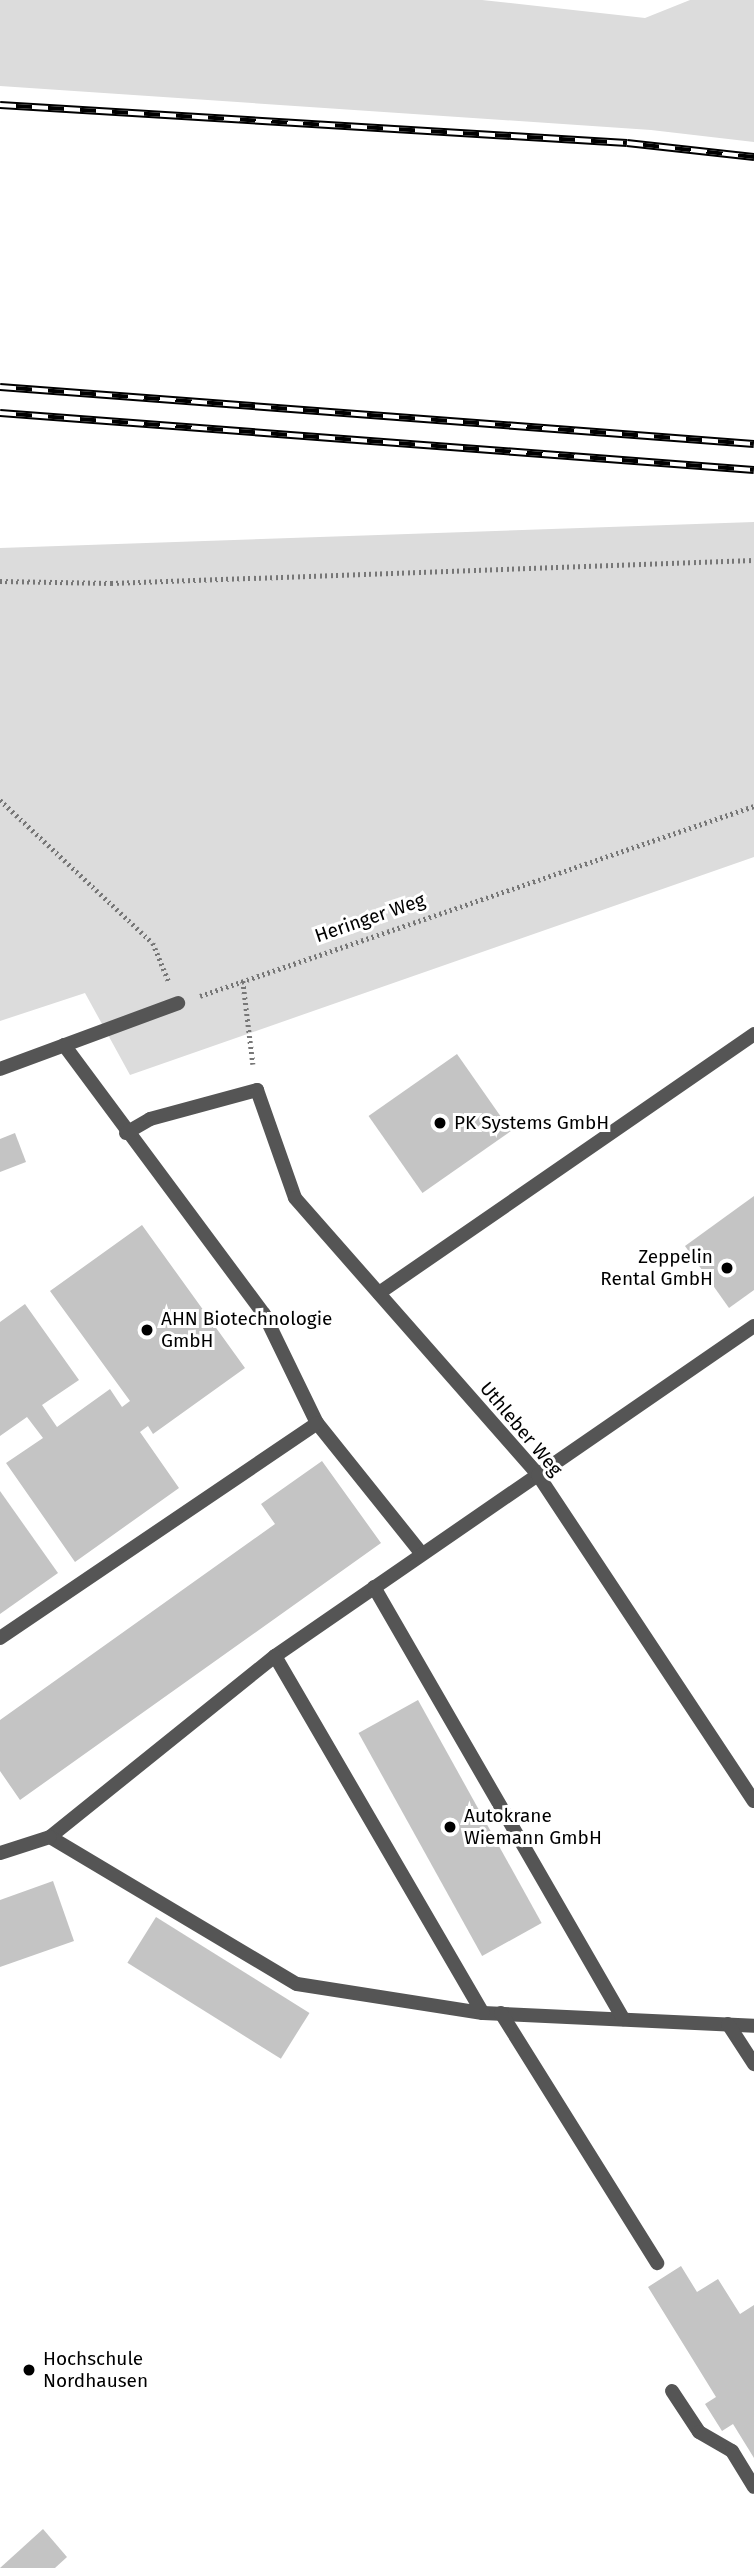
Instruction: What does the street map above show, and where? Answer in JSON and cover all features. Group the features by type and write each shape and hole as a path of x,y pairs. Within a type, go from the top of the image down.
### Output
{"street":[{"path":"0,1069 178,1003"},
{"path":"379,1293 754,1034"},
{"path":"64,1045 81,1064 126,1133 264,1314 317,1423 421,1553"},
{"path":"126,1133 150,1119 257,1090"},
{"name":"Uthleber Weg","path":"257,1090 295,1198 538,1475 754,1801"},
{"path":"0,1853 50,1837 275,1656 754,1326"},
{"path":"0,1638 317,1423"},
{"path":"373,1587 623,2019"},
{"path":"275,1656 482,2012"},
{"path":"50,1837 297,1984 482,2012 754,2025"},
{"path":"501,2013 657,2263"},
{"path":"729,2024 754,2064"},
{"path":"672,2391 699,2432 732,2451 754,2487"}],"path":[{"path":"0,581 125,582 754,560"},
{"path":"0,800 153,943 178,1003"},
{"name":"Heringer Weg","path":"178,1003 754,806"},
{"path":"243,981 257,1090"}],"shaded area":[{"path":"0,0 482,0 645,18 690,0 754,0 754,142 651,130 0,86"},
{"path":"754,522 754,857 130,1075 85,993 0,1021 0,548"}],"building":[{"name":"PK Systems GmbH","path":"457,1054 511,1131 422,1193 369,1116"},
{"path":"15,1133 26,1162 0,1172 0,1139"},
{"name":"Zeppelin Rental GmbH","path":"754,1196 754,1290 729,1308 685,1246"},
{"path":"142,1225 245,1368 153,1434 148,1426 140,1432 179,1488 75,1562 6,1463 43,1438 27,1417 0,1436 0,1322 25,1304 79,1380 42,1405 57,1427 110,1389 122,1407 130,1401 50,1291"},
{"path":"322,1461 381,1543 20,1800 0,1771 0,1720 275,1524 261,1504"},
{"path":"0,1491 58,1573 0,1614"},
{"name":"Autokrane Wiemann GmbH","path":"418,1700 542,1923 482,1956 359,1733"},
{"path":"53,1881 74,1941 0,1967 0,1900"},
{"path":"156,1917 309,2013 281,2059 127,1963"},
{"path":"681,2266 697,2292 718,2279 740,2314 754,2305 754,2458 733,2424 722,2431 705,2404 716,2397 648,2287"},
{"path":"43,2529 67,2557 55,2568 0,2568"}],"railway":[{"path":"0,105 627,143 754,157"},
{"path":"0,387 754,444"},
{"path":"0,413 754,470"}],"place":[{"name":"PK Systems GmbH","path":"440,1123"},
{"name":"Zeppelin Rental GmbH","path":"727,1268"},
{"name":"AHN Biotechnologie GmbH","path":"147,1330"},
{"name":"Autokrane Wiemann GmbH","path":"450,1827"},
{"name":"Hochschule Nordhausen","path":"29,2370"}]}
